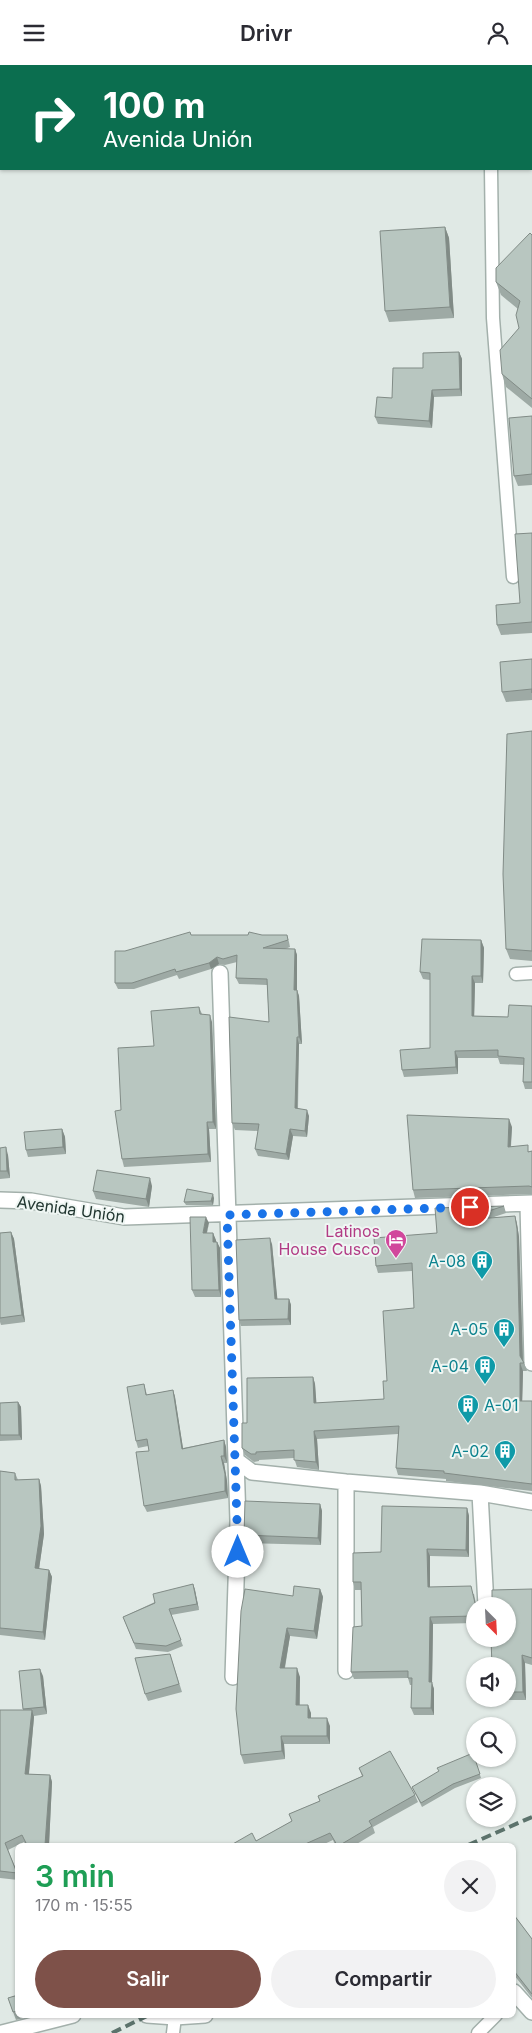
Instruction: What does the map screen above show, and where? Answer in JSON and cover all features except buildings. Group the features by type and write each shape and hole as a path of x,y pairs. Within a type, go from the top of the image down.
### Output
{"street":[{"path":"220,973 238,1552 233,1677"},
{"name":"Avenida Unión","path":"0,1200 31,1201 124,1217 530,1204"},
{"path":"530,1204 532,1363"},
{"path":"236,1460 252,1472 346,1483 480,1493 532,1502"},
{"path":"346,1483 346,1671"},
{"path":"480,1493 486,1597"},
{"path":"516,1997 532,2012"},
{"path":"2,2033 62,2018"}],"lane":[{"path":"491,170 493,318 513,577"},
{"path":"516,974 532,973"},
{"path":"173,2033 175,2018"},
{"path":"478,2033 493,2018"}],"railway":[{"path":"473,1843 532,1817"},
{"path":"112,2033 143,2018"}],"place":[{"name":"Latinos House Cusco","path":"396,1259"},
{"name":"A-08","path":"482,1280"},
{"name":"A-05","path":"504,1348"},
{"name":"A-04","path":"485,1385"},
{"name":"A-01","path":"468,1424"},
{"name":"A-02","path":"505,1470"}],"route":[{"path":"238,1552 227,1215 470,1207"}]}
